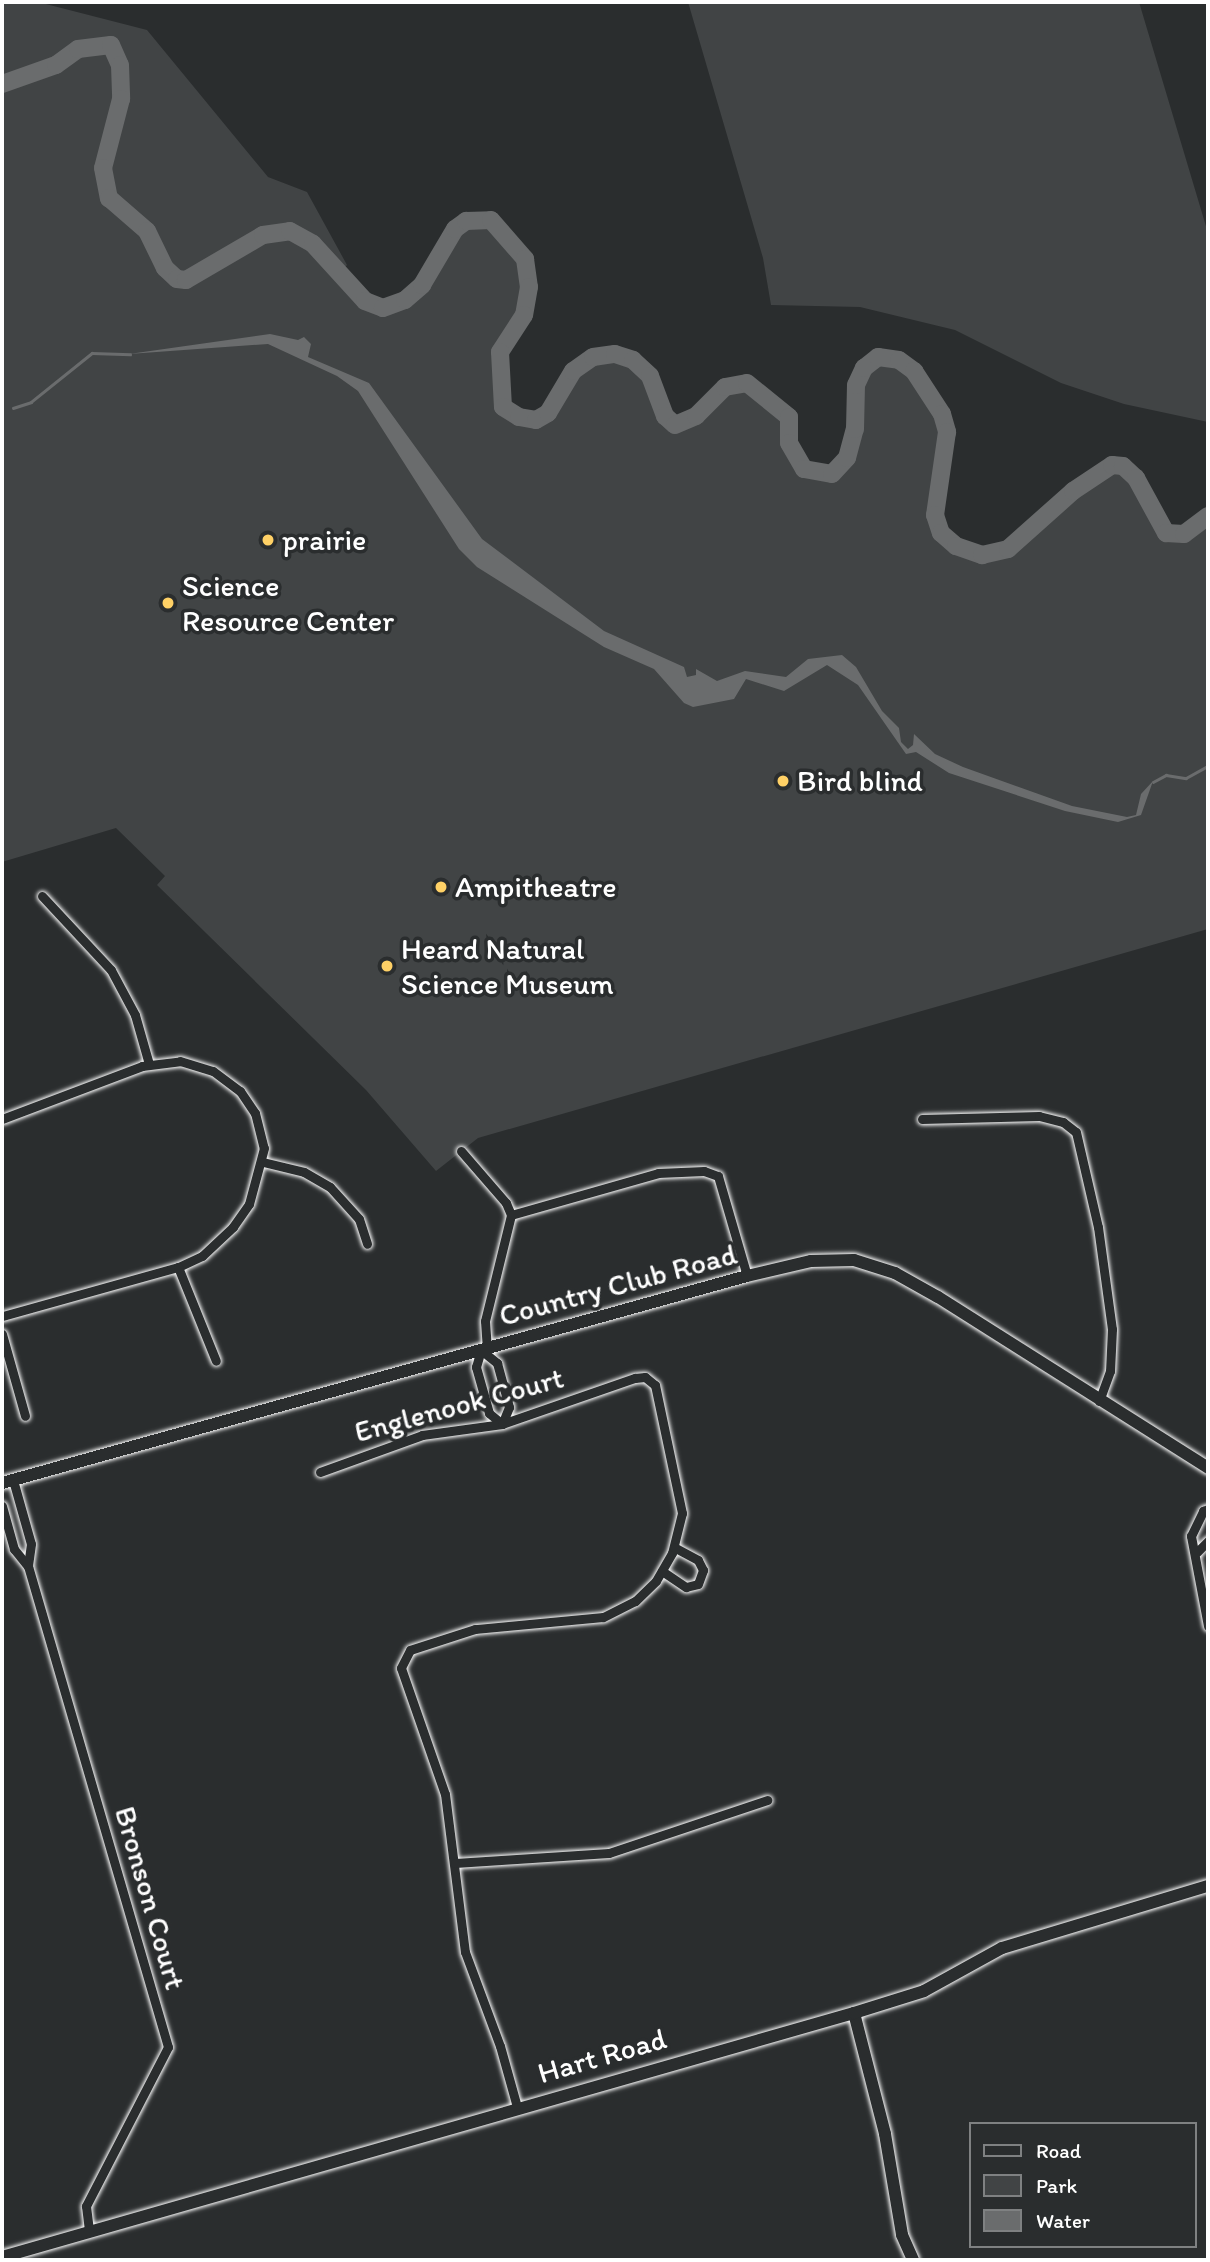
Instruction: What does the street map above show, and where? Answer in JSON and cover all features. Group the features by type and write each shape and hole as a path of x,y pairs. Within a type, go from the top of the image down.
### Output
{"street":[{"path":"42,896 111,970 135,1015 149,1064"},
{"path":"2,1119 149,1064 188,1063 227,1080 255,1113 262,1138 263,1162 254,1195 233,1227 210,1250 178,1267 2,1316"},
{"path":"922,1119 1039,1116 1063,1122 1076,1132 1093,1201 1112,1329 1110,1371 1099,1401"},
{"path":"461,1151 506,1203 510,1216 485,1321 484,1349 476,1367 489,1413 502,1424 509,1407 496,1363 484,1349"},
{"path":"263,1162 304,1172 330,1187 359,1219 367,1244"},
{"path":"510,1216 658,1173 695,1170 718,1176 747,1276"},
{"name":"Country Club Road","path":"8,1482 747,1276 811,1261 854,1260 895,1273 1208,1468"},
{"path":"178,1267 216,1361"},
{"path":"2,1334 25,1416"},
{"name":"Englenook Court","path":"320,1472 422,1435 502,1424 617,1383 645,1377 652,1380 682,1500 674,1547"},
{"name":"Bronson Court","path":"8,1482 31,1544 29,1566 168,2047 86,2206 89,2231"},
{"name":"Bronson Court","path":"2,1506 14,1549 29,1566"},
{"path":"1208,1509 1203,1511 1191,1536 1197,1552 1208,1626"},
{"path":"1197,1552 1208,1541"},
{"path":"517,2107 500,2046 465,1952 445,1794 410,1699 401,1668 403,1657 410,1650 494,1626 603,1617 635,1601 662,1571 674,1547 698,1560 703,1570 698,1584 686,1587 662,1571"},
{"path":"455,1863 609,1853 767,1800"},
{"name":"Hart Road","path":"2,2257 517,2107 854,2013 924,1991 1002,1948 1208,1886"},
{"path":"854,2013 885,2134 899,2225 913,2260"}],"green space":[{"path":"2,2 38,2 147,30 268,177 307,192 347,265 338,274 363,301 382,310 406,301 423,285 455,230 467,221 491,221 524,259 528,287 523,315 499,351 502,407 518,418 535,421 549,414 574,372 594,358 615,355 633,361 649,376 664,416 675,425 696,417 726,388 747,384 788,417 788,443 804,470 832,474 849,458 856,429 858,385 865,369 878,359 899,361 914,372 941,414 946,432 934,515 940,533 955,547 982,555 1009,549 1074,491 1112,466 1123,467 1135,479 1165,534 1184,534 1208,517 1208,929 478,1138 436,1171 366,1090 157,885 165,876 116,828 2,862"},
{"path":"688,2 1139,2 1208,233 1208,422 1124,404 1061,383 955,330 860,307 771,305 763,258"}],"water":[{"path":"270,334 298,340 304,337 311,344 308,357 369,383 482,539 604,631 684,667 687,677 696,675 696,669 717,681 745,671 786,677 808,659 842,655 856,667 882,711 899,728 901,742 908,749 913,745 914,734 935,754 963,767 1072,806 1127,817 1136,815 1141,794 1153,781 1141,815 1118,822 1065,811 949,773 916,752 906,754 858,685 827,665 784,691 746,679 734,699 693,707 684,703 654,669 604,647 477,567 459,549 358,391 337,376 268,344 129,354"}],"waterway":[{"path":"2,84 56,65 78,49 111,45 120,65 121,99 103,168 109,198 147,231 165,268 177,279 186,280 263,235 290,231 313,244 365,301 383,308 405,300 422,285 455,229 466,221 491,220 525,259 529,287 524,315 500,352 503,407 519,417 536,420 548,413 573,371 593,357 615,354 633,360 650,376 665,416 675,425 696,416 725,387 747,383 789,417 789,443 804,469 832,474 847,458 855,429 856,385 864,368 878,357 899,360 914,371 942,414 947,432 935,515 941,533 956,546 982,555 1008,549 1073,491 1112,465 1123,466 1136,478 1166,533 1184,534 1208,516"},
{"path":"13,408 31,402 92,353 130,354"},
{"path":"1153,782 1166,775 1186,778 1208,766"}],"place":[{"name":"prairie","path":"268,540"},
{"name":"Science Resource Center","path":"168,603"},
{"name":"Bird blind","path":"783,781"},
{"name":"Ampitheatre","path":"441,887"},
{"name":"Heard Natural Science Museum","path":"387,966"}]}
